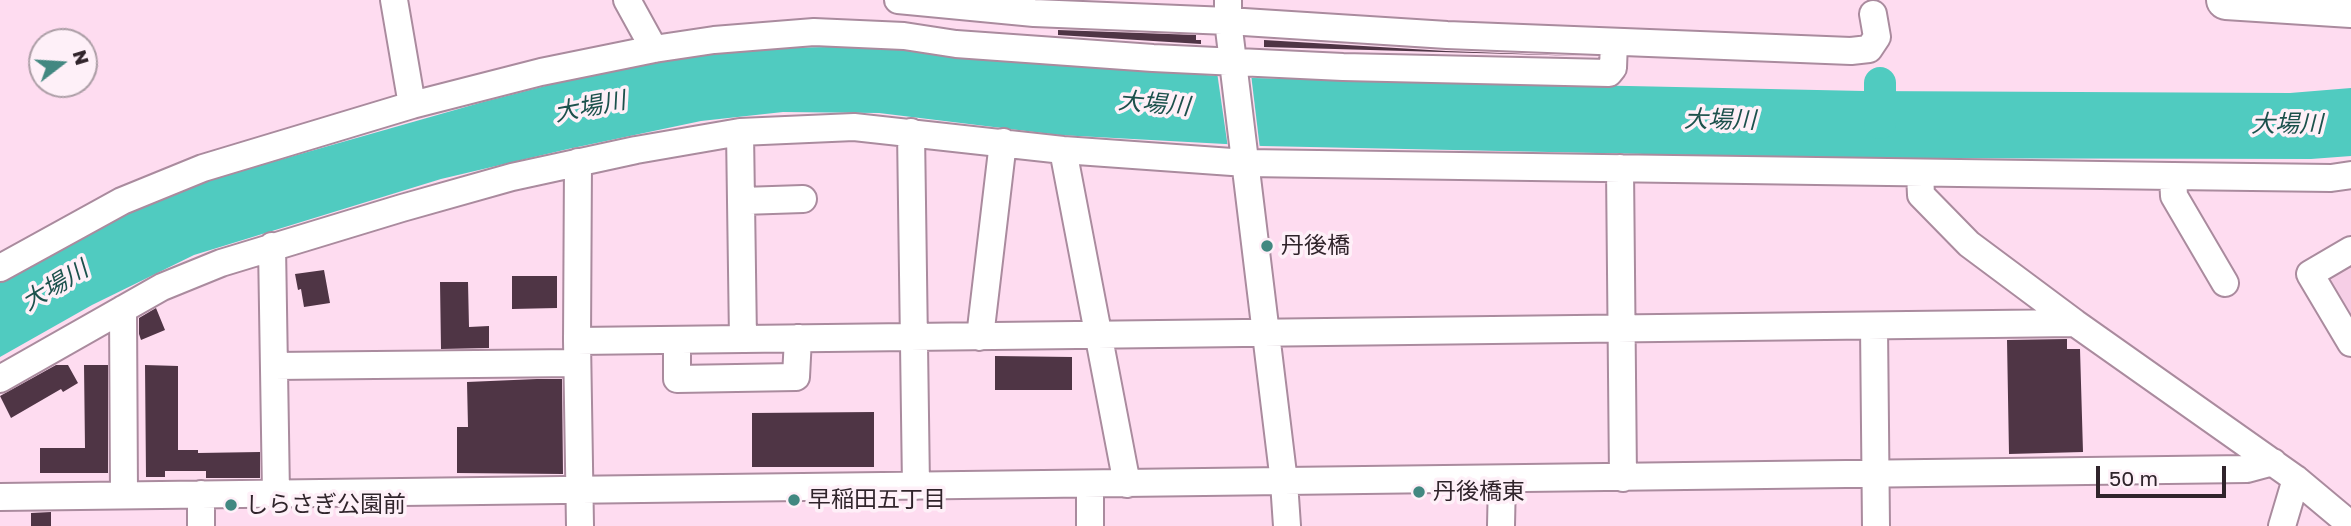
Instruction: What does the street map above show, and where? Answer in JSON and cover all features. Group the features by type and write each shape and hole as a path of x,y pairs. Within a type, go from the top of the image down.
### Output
{"highway":[{"path":"2226,0 2351,8"}],"street":[{"path":"394,0 412,105"},
{"path":"627,0 654,49"},
{"path":"898,0 1034,13 1224,7 1447,35 1850,51 1869,48 1877,37 1873,14"},
{"path":"946,5 962,44"},
{"path":"1224,7 1246,158 1287,526"},
{"path":"0,268 122,201 180,176 412,105 541,72 714,40 814,32 904,36 962,44 1234,66 1609,73 1613,68 1614,42"},
{"path":"0,379 162,287 221,263 488,184 578,162 740,132 854,127 1063,150 1620,168 2331,178 2351,175"},
{"path":"740,132 743,339"},
{"path":"911,132 916,486"},
{"path":"980,337 1003,142"},
{"path":"1063,150 1127,484"},
{"path":"578,162 580,526"},
{"path":"1620,168 1623,478"},
{"path":"1920,173 1920,195 1969,244 2075,323 2273,462 2351,525"},
{"path":"2173,176 2174,196 2225,283"},
{"path":"742,201 803,199"},
{"path":"272,246 276,494"},
{"path":"2351,250 2310,274 2351,343"},
{"path":"123,309 124,495"},
{"path":"274,366 577,352 677,341 743,339 2075,323"},
{"path":"1874,326 1877,526"},
{"path":"677,341 677,379 796,377 798,338"},
{"path":"0,497 2247,469 2273,462"},
{"path":"1501,526 1502,479"},
{"path":"2282,526 2296,479"},
{"path":"1090,484 1090,526"},
{"path":"201,494 201,526"}],"shaded area":[{"path":"2351,261 2351,325 2323,278"}],"water":[{"name":"大場川","path":"879,46 1051,65 1252,78 1864,91 2290,93 2351,88 2351,156 2311,159 1835,158 1262,146 1059,135 879,113 783,112 701,121 441,179 194,255 92,305 0,357 0,280 114,218 202,182 483,102 627,65 726,49"}],"pier":[{"path":"1217,72 1251,74 1260,149 1228,148"}],"building":[{"path":"1058,30 1196,35 1196,40 1201,40 1201,44 1058,35"},
{"path":"1264,40 1446,51 1583,56 1264,47"},
{"path":"324,270 330,303 304,307 295,274"},
{"path":"512,276 557,276 557,308 512,309"},
{"path":"440,282 468,282 469,327 489,326 489,348 441,349"},
{"path":"156,308 165,330 141,340 139,318"},
{"path":"2067,339 2067,349 2080,349 2083,452 2009,454 2007,340"},
{"path":"995,356 1072,357 1072,390 995,390"},
{"path":"56,365 68,365 78,383 63,392 61,389 11,418 0,396"},
{"path":"84,365 108,365 108,473 40,473 40,448 85,448"},
{"path":"145,365 178,366 178,450 198,450 198,453 260,452 260,478 206,478 206,471 165,471 165,477 146,477"},
{"path":"562,379 563,474 457,473 457,427 468,427 467,382"},
{"path":"874,412 874,467 752,467 752,413"},
{"path":"51,512 51,526 31,526 31,513"}],"waterway":[{"path":"1880,83 1880,123"}],"place":[{"name":"丹後橋","path":"1267,246"},
{"name":"丹後橋東","path":"1419,492"},
{"name":"早稲田五丁目","path":"794,500"},
{"name":"しらさぎ公園前","path":"231,505"}]}
